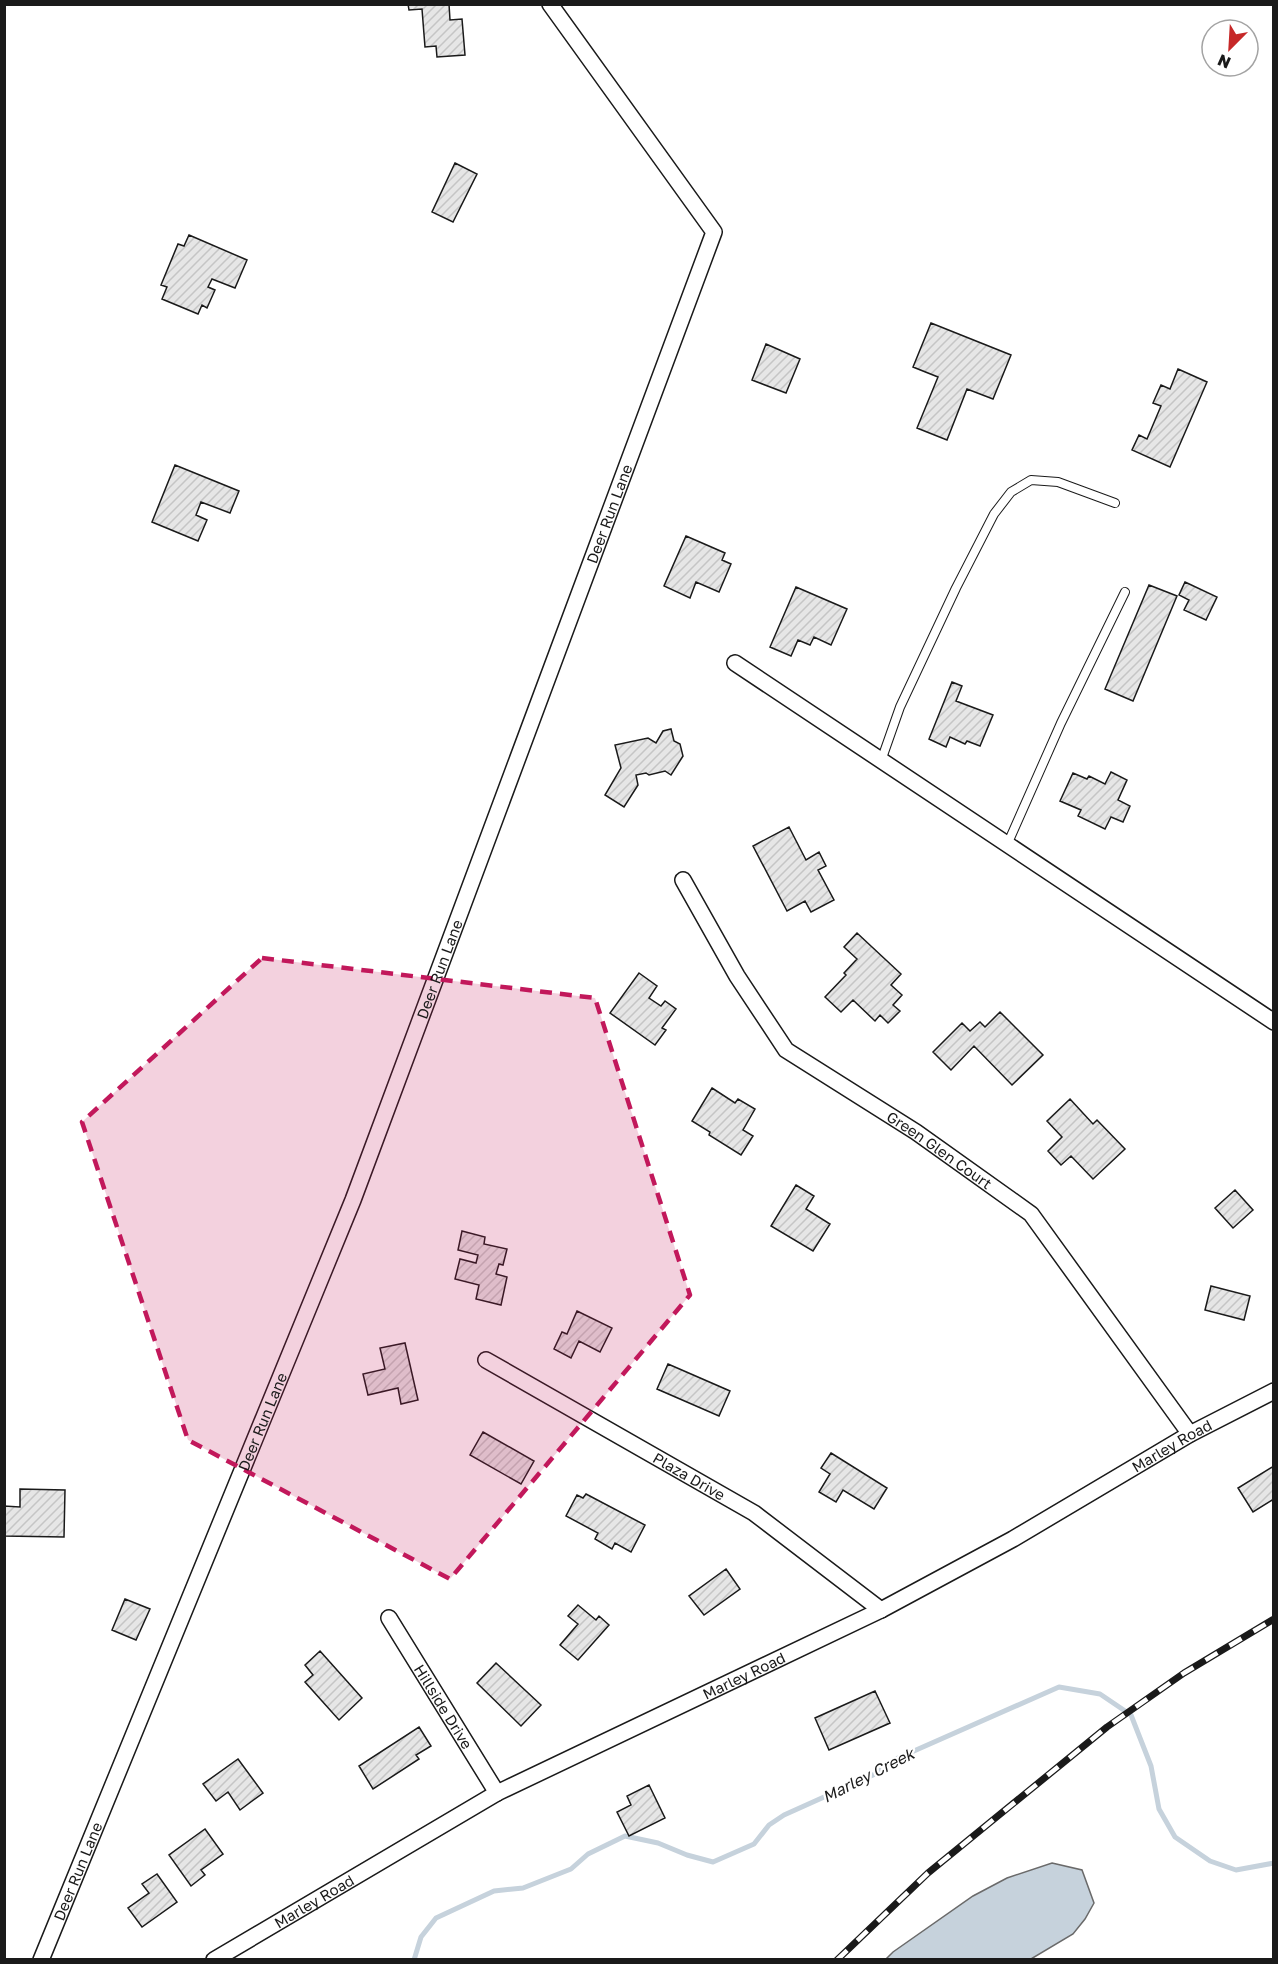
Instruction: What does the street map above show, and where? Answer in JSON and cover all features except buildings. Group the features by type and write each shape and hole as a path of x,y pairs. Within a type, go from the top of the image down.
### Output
{"street":[{"name":"Deer Run Lane","path":"40,1959 353,1200 714,232 550,4"},
{"path":"735,663 1274,1022"},
{"name":"Green Glen Court","path":"683,880 737,976 786,1050 916,1132 1031,1214 1190,1434"},
{"name":"Plaza Drive","path":"486,1360 754,1513 881,1610"},
{"name":"Marley Road","path":"214,1959 497,1793 881,1610 1013,1539 1190,1434 1274,1391"},
{"name":"Hillside Drive","path":"389,1618 497,1793"}],"lane":[{"path":"881,761 900,707 956,588 994,514 1011,492 1031,480 1058,482 1115,503"},
{"path":"1007,845 1061,723 1125,592"}],"highlighted area":[{"path":"262,958 595,998 690,1295 450,1579 188,1440 82,1122"}],"shaded area":[{"path":"1052,1863 1082,1870 1094,1903 1073,1934 1031,1959 886,1959 973,1896 1007,1878"}],"waterway":[{"name":"Marley Creek","path":"414,1960 421,1937 436,1918 494,1891 523,1888 571,1869 588,1854 625,1836 658,1843 687,1855 713,1862 754,1844 769,1825 784,1815 873,1775 898,1758 1059,1687 1100,1694 1131,1715 1151,1766 1159,1809 1175,1837 1210,1861 1236,1870 1274,1863"}],"railway":[{"path":"837,1960 928,1873 1107,1727 1184,1673 1274,1619"}]}
